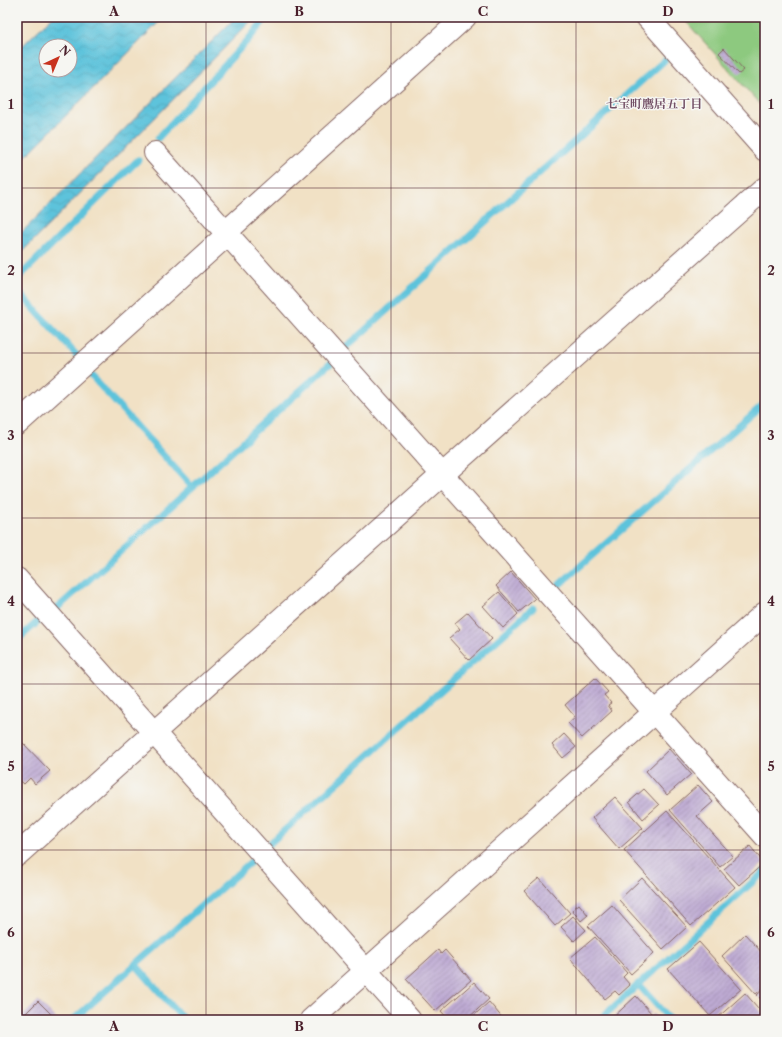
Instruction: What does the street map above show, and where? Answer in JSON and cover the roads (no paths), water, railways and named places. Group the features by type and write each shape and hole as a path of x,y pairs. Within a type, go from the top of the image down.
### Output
{"street":[{"path":"17,424 465,17"},
{"path":"647,17 765,150"},
{"path":"155,153 765,836"},
{"path":"17,855 765,188"},
{"path":"17,579 410,1020"},
{"path":"310,1020 765,613"}],"water":[{"path":"52,17 164,17 17,165 17,51"},
{"path":"235,17 255,17 17,257 17,237"}],"waterway":[{"path":"158,138 247,41 267,17"},
{"path":"343,350 665,60"},
{"path":"17,279 138,160"},
{"path":"17,290 81,360"},
{"path":"54,611 331,363"},
{"path":"87,371 192,487"},
{"path":"560,584 765,403"},
{"path":"268,845 533,608"},
{"path":"17,640 42,618"},
{"path":"73,1020 254,859"},
{"path":"599,1020 765,871"},
{"path":"136,965 184,1020"},
{"path":"638,984 670,1020"}],"district":[{"name":"七宝町鷹居五丁目","path":"654,103"}]}
